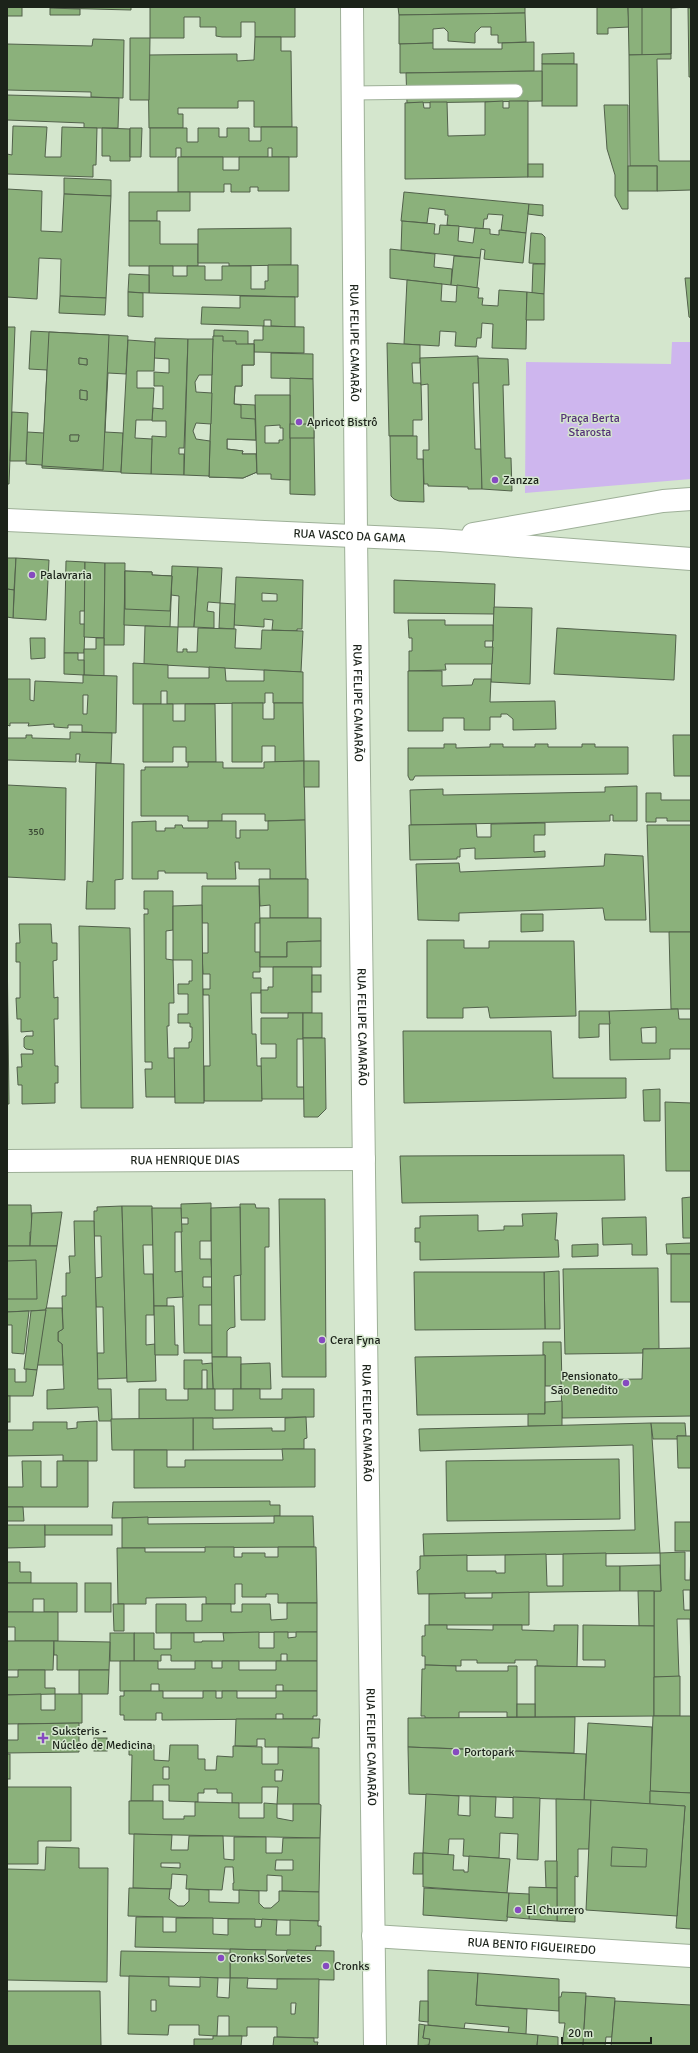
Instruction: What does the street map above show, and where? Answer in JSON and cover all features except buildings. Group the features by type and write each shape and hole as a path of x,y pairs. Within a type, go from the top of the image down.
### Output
{"street":[{"name":"RUA FELIPE CAMARÃO","path":"352,7 356,536 375,2046"},
{"path":"440,540 663,501 691,499"},
{"name":"RUA VASCO DA GAMA","path":"7,520 440,540 691,559"},
{"name":"RUA HENRIQUE DIAS","path":"7,1161 364,1159"},
{"name":"RUA BENTO FIGUEIREDO","path":"373,1936 691,1956"}],"lane":[{"path":"353,93 516,91"}],"green space":[{"name":"Praça Berta Starosta","path":"672,342 691,342 691,479 525,493 526,362 671,364"}],"place":[{"name":"Apricot Bistrô","path":"299,422"},
{"name":"Zanzza","path":"495,480"},
{"name":"Palavraria","path":"32,575"},
{"name":"Cera Fyna","path":"322,1340"},
{"name":"Pensionato São Benedito","path":"626,1383"},
{"name":"Suksteris - Núcleo de Medicina","path":"43,1738"},
{"name":"Portopark","path":"456,1752"},
{"name":"El Churrero","path":"518,1910"},
{"name":"Cronks Sorvetes","path":"221,1958"},
{"name":"Cronks","path":"326,1966"}]}
